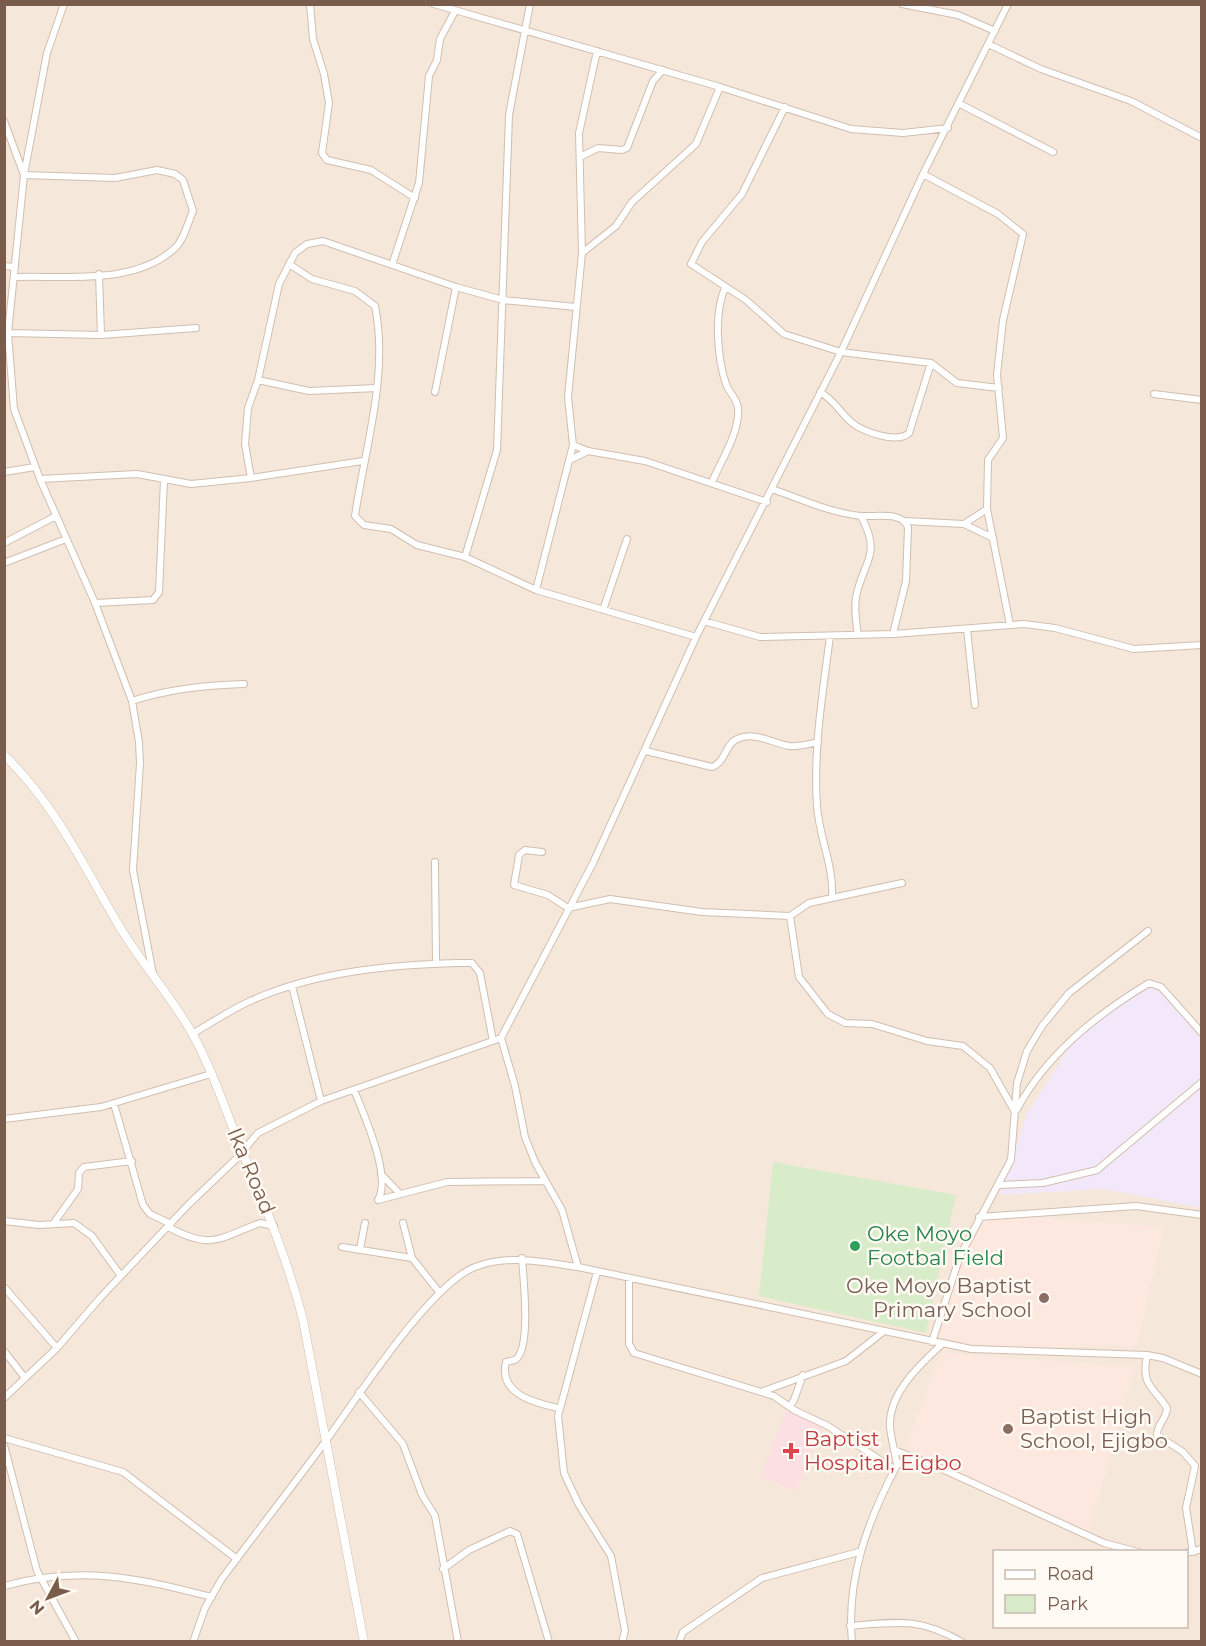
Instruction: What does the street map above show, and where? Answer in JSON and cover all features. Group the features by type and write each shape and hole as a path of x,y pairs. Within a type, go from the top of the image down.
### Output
{"street":[{"path":"64,4 47,53 24,176 8,333 14,410 40,479 95,603 132,700 140,763 133,870 153,975"},
{"path":"310,4 313,39 324,74 329,103 321,147 322,153 327,160 371,170 415,198"},
{"path":"434,4 663,70 864,132 903,134 948,128"},
{"path":"465,557 497,450 509,115 530,4"},
{"path":"902,4 958,15 995,31"},
{"path":"4,1398 57,1348 121,1276 258,1133 321,1101 501,1038 593,863 696,637 841,352 923,174 1008,4"},
{"path":"392,265 419,183 427,87 437,60 440,39 455,11"},
{"path":"988,44 1041,69 1131,101 1202,138"},
{"path":"536,590 573,445 568,397 582,253 581,117 597,51"},
{"path":"580,157 598,148 627,148 653,81 663,70"},
{"path":"582,253 616,226 632,202 696,144 720,87"},
{"path":"960,104 1053,152"},
{"path":"785,107 742,194 702,242 692,259 695,269 746,300 784,334 841,352 931,363 962,385 999,388"},
{"path":"4,122 24,176"},
{"path":"14,277 115,274 151,265 177,248 193,211 183,180 175,174 157,170 115,178 24,176"},
{"path":"923,174 998,214 1014,224 1023,234 1002,320 998,363 1003,438 988,460 987,509 1010,625"},
{"path":"251,478 245,438 248,408 258,380 279,284 296,253 307,244 323,241 456,287 503,300 576,308"},
{"path":"289,264 312,279 355,291 375,306 381,334 381,364 355,516 359,522 364,525 391,529 424,548 465,557 536,590 696,637"},
{"path":"4,266 15,267"},
{"path":"99,274 101,334"},
{"path":"435,392 456,287"},
{"path":"712,483 738,415 737,401 726,384 720,341 718,311 725,288"},
{"path":"8,333 101,334 196,328"},
{"path":"820,392 834,402 857,426 893,438 902,438 909,433 931,363"},
{"path":"258,380 315,392 376,388"},
{"path":"1154,394 1202,400"},
{"path":"573,445 588,451 631,457 766,502"},
{"path":"570,460 588,451"},
{"path":"40,479 130,474 191,484 251,478 363,461"},
{"path":"4,472 35,467"},
{"path":"95,603 153,600 159,592 164,480"},
{"path":"772,489 835,511 861,516 899,517 905,521 908,527 906,581 893,634"},
{"path":"964,524 987,509"},
{"path":"4,543 56,516"},
{"path":"858,635 856,596 869,560 872,542 861,516"},
{"path":"905,521 964,524 993,538"},
{"path":"4,563 66,539"},
{"path":"603,610 627,539"},
{"path":"704,621 750,635 893,634 1010,625 1055,628 1134,649 1202,645"},
{"path":"966,629 975,705"},
{"path":"830,636 818,742 817,808 833,883 832,897"},
{"path":"132,700 154,693 194,687 244,684"},
{"path":"646,751 712,767 723,760 738,738 751,736 794,746 818,742"},
{"name":"Ika Road","path":"4,755 68,834 122,931 192,1034 274,1226 292,1276 303,1320 364,1641"},
{"path":"542,852 525,850 519,855 514,885 548,895 568,908 610,899 702,912 790,916 809,903 902,883"},
{"path":"435,862 436,963"},
{"path":"790,916 799,976 828,1014 845,1023 872,1024 927,1041 963,1046 976,1054 990,1068 1015,1112"},
{"path":"932,1342 960,1256 1011,1160 1020,1066 1032,1043 1055,1008 1069,993 1148,931"},
{"path":"192,1034 246,1003 292,986 372,967 472,963 480,973 493,1041"},
{"path":"1015,1112 1033,1080 1058,1051 1120,1000 1149,983 1161,987 1202,1033"},
{"path":"292,986 321,1101"},
{"path":"501,1038 515,1086 525,1137 545,1181 562,1210 578,1267"},
{"path":"4,1119 114,1104 211,1074"},
{"path":"999,1185 1042,1183 1096,1170 1202,1082"},
{"path":"354,1090 377,1153 382,1193 378,1200 447,1182 545,1181"},
{"path":"114,1104 146,1209 169,1226 201,1242 239,1233 260,1223 274,1226"},
{"path":"53,1224 78,1189 79,1173 84,1167 132,1161"},
{"path":"380,1174 400,1194"},
{"path":"979,1217 1136,1206 1202,1215"},
{"path":"4,1221 31,1225 74,1223 83,1228 100,1245 121,1276"},
{"path":"360,1249 365,1223"},
{"path":"403,1223 412,1258 439,1292"},
{"path":"342,1247 412,1258"},
{"path":"522,1258 524,1333 520,1354 515,1360 506,1362 505,1374 510,1385 523,1397 558,1408"},
{"path":"193,1641 212,1596 326,1441 359,1392 439,1292 451,1281 473,1268 492,1262 522,1258 578,1267 942,1344 991,1351 1147,1355 1202,1374"},
{"path":"597,1272 558,1408 564,1473 583,1511 611,1556 625,1631 622,1641"},
{"path":"629,1279 629,1344 634,1353 774,1396 896,1467"},
{"path":"4,1287 57,1348"},
{"path":"760,1392 853,1358 883,1332"},
{"path":"852,1641 850,1626 859,1552 896,1467 890,1425 892,1410 906,1383 942,1344"},
{"path":"4,1352 25,1378"},
{"path":"1147,1355 1144,1377 1150,1389 1167,1408 1167,1415 1157,1428 1157,1435 1183,1452 1195,1466 1186,1508 1190,1552 1202,1550"},
{"path":"790,1406 803,1375"},
{"path":"359,1392 403,1444 422,1495 435,1516 458,1641"},
{"path":"4,1438 123,1472 237,1559"},
{"path":"4,1445 40,1577 76,1641"},
{"path":"894,1450 940,1468 1104,1543 1134,1550"},
{"path":"896,1467 910,1457"},
{"path":"444,1569 469,1550 510,1532 517,1534 549,1641"},
{"path":"679,1641 683,1632 762,1578 859,1552"},
{"path":"4,1586 40,1577 97,1573 152,1581 212,1596"},
{"path":"850,1626 919,1623 932,1626 962,1641"}],"shaded area":[{"path":"5,5 1201,5 1201,1641 5,1642"},
{"path":"1152,986 1159,989 1201,1039 1201,1208 1104,1189 1000,1195 1027,1114 1071,1044 1130,995"},
{"path":"1017,1216 1164,1227 1137,1346 995,1348 939,1337 966,1251 982,1220"},
{"path":"941,1353 1117,1366 1135,1365 1089,1531 905,1449"},
{"name":"Baptist Hospital, Eigbo","path":"786,1411 823,1426 796,1491 760,1476"}],"green space":[{"name":"Oke Moyo Footbal Field","path":"773,1162 956,1195 926,1333 759,1296"}],"place":[{"name":"Oke Moyo Footbal Field","path":"855,1246"},
{"name":"Oke Moyo Baptist Primary School","path":"1044,1298"},
{"name":"Baptist High School, Ejigbo","path":"1008,1429"},
{"name":"Baptist Hospital, Eigbo","path":"791,1451"}]}
